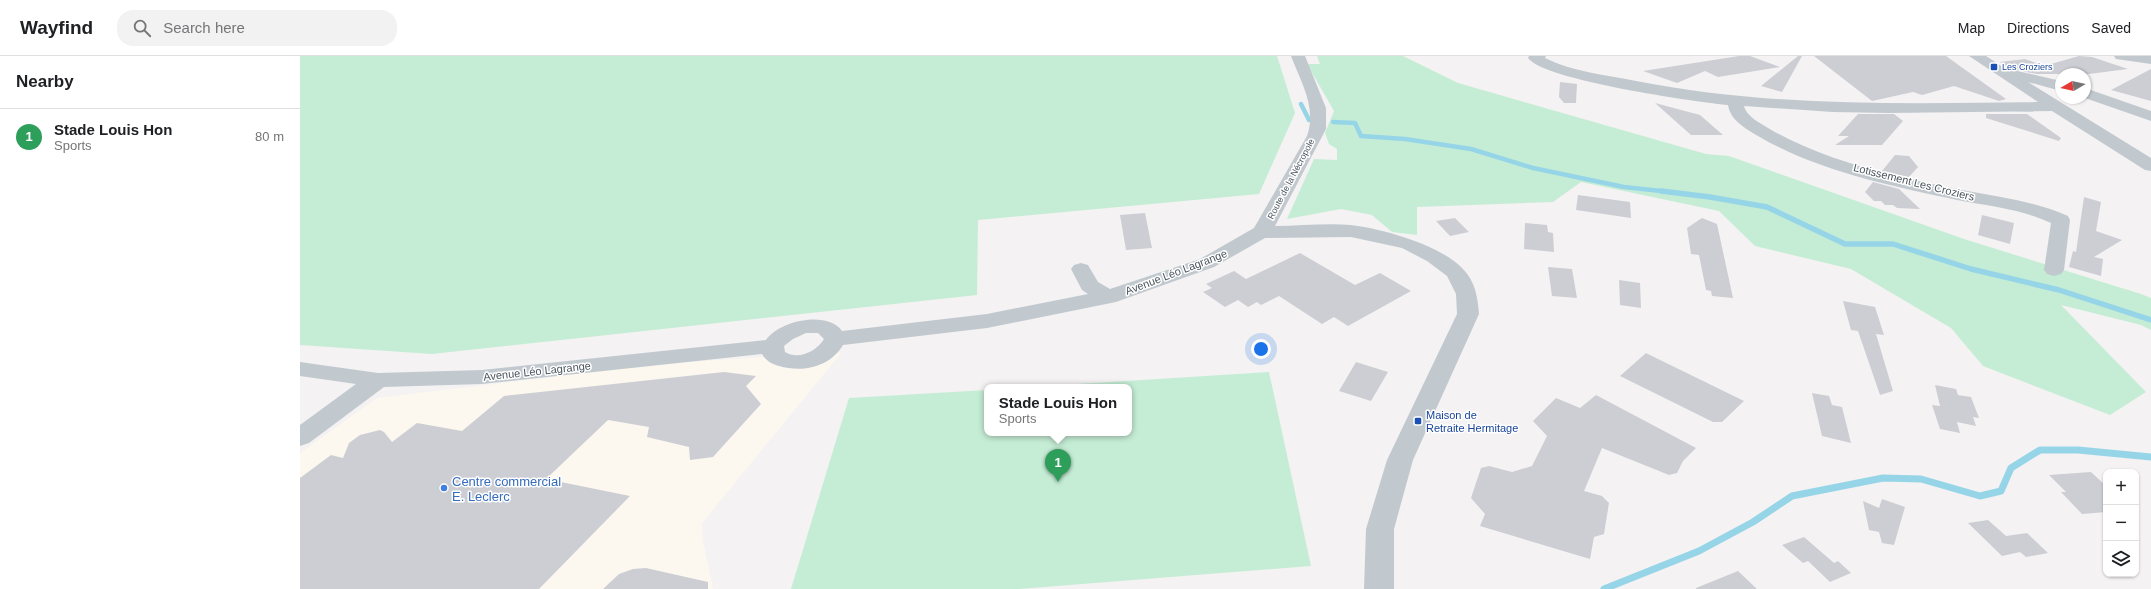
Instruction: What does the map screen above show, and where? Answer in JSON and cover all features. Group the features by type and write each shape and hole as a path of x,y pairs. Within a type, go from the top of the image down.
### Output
{"street":[{"name":"Route de la Nécropole","path":"1262,232 1278,206 1295,170 1314,137 1319,120 1316,102 1298,56"},
{"path":"1539,56 1535,58 1544,63 1578,74 1653,91 1735,102 1794,107 2053,106"},
{"path":"1976,56 2053,106 2151,166"},
{"path":"2121,56 2151,60"},
{"path":"2001,72 2021,74 2055,84"},
{"path":"2091,95 2151,116"},
{"name":"Lotissement Les Croziers","path":"1735,102 1738,112 1749,123 1771,136 1810,153 1875,174 1921,186 1977,198 2009,202 2050,214 2061,220 2054,270"},
{"path":"1262,232 1352,231 1408,244 1434,256 1456,273 1468,294 1468,314 1400,460 1390,492 1380,530 1379,589"},
{"name":"Avenue Léo Lagrange","path":"835,339 987,321 1108,297 1207,262 1236,248 1262,232"},
{"path":"1081,269 1089,286 1108,297"},
{"path":"807,326 822,326 829,329 834,333 835,339 828,350 821,355 801,362 778,359 774,355 773,346 783,334 807,326"},
{"name":"Avenue Léo Lagrange","path":"300,369 378,380 482,377 773,346"},
{"path":"300,437 378,380"}],"shaded area":[{"path":"842,352 702,523 703,540 713,589 300,589 300,453 377,398 658,364"}],"green space":[{"path":"300,56 1277,56 1295,113 1259,194 978,220 977,295 432,354 300,345"},
{"path":"1317,56 1403,56 1458,83 1706,154 1729,156 1964,239 2151,298 2151,330 2141,325 2061,305 2146,392 2110,415 1983,366 1951,328 1851,269 1755,246 1719,211 1581,182 1553,202 1417,207 1417,235 1392,232 1372,215 1341,209 1287,219 1314,159 1337,160 1337,149 1329,144 1325,133 1334,111 1307,64 1320,64"},
{"path":"1269,372 1311,566 1019,589 791,589 849,398 984,390 984,436 1132,436 1132,384 1079,384"}],"building":[{"path":"1739,56 1750,56 1780,67 1718,77 1705,71 1677,83 1643,71"},
{"path":"1798,56 1802,56 1782,92 1761,86"},
{"path":"1814,56 1946,56 2006,99 1999,101 1954,86 1922,95 1913,92 1872,101"},
{"path":"2079,56 2092,57 2128,69 2091,74 2091,68 2055,68 2055,74 2037,74 2011,69 2000,62 2025,59 2044,66"},
{"path":"2151,69 2151,101 2111,90"},
{"path":"1560,82 1577,84 1576,103 1564,103 1559,97"},
{"path":"1655,103 1700,115 1723,135 1691,135"},
{"path":"1858,114 1894,114 1903,121 1882,145 1835,145 1849,136 1838,136"},
{"path":"1986,114 2027,114 2061,138 2059,141 1986,118"},
{"path":"1895,155 1909,156 1918,167 1909,177 1882,171"},
{"path":"1873,182 1899,189 1920,209 1897,208 1893,205 1885,205 1881,201 1874,201 1865,192"},
{"path":"1578,195 1630,202 1631,218 1576,210"},
{"path":"2084,197 2101,202 2096,231 2122,240 2094,257 2103,259 2101,276 2069,267 2073,251 2076,252"},
{"path":"1145,213 1152,248 1126,250 1120,215"},
{"path":"1982,215 2014,223 2010,244 1978,235"},
{"path":"1455,218 1469,232 1450,236 1436,221"},
{"path":"1702,218 1717,224 1733,298 1712,296 1711,291 1706,290 1699,255 1691,254 1687,228"},
{"path":"1525,223 1547,225 1548,232 1553,233 1554,252 1524,249"},
{"path":"1300,253 1355,285 1380,273 1411,291 1348,326 1334,317 1322,324 1279,296 1261,305 1257,302 1248,307 1238,300 1225,307 1203,292 1212,288 1206,284 1234,271 1246,279"},
{"path":"1548,267 1572,269 1577,298 1552,296"},
{"path":"1619,280 1640,283 1641,308 1620,305"},
{"path":"1843,301 1875,307 1884,335 1876,334 1893,391 1880,395 1858,331 1851,330"},
{"path":"1646,353 1744,401 1722,422 1713,422 1620,376"},
{"path":"1356,362 1388,372 1371,401 1339,391"},
{"name":"Centre commercial E. Leclerc","path":"724,372 756,376 746,386 761,404 713,457 690,460 689,447 647,437 649,427 608,420 546,479 630,496 539,589 300,589 300,478 331,455 343,458 349,443 360,435 380,430 384,432 392,442 417,423 462,431 504,396"},
{"path":"1935,385 1956,389 1958,395 1971,397 1979,418 1973,417 1976,426 1957,422 1960,433 1940,429 1932,405 1940,406"},
{"path":"1812,393 1829,396 1832,405 1842,407 1851,443 1822,436"},
{"path":"1596,395 1696,448 1683,461 1677,473 1669,475 1602,448 1584,491 1602,496 1609,503 1604,534 1594,537 1590,559 1480,526 1485,514 1471,498 1481,468 1489,466 1512,472 1532,466 1547,436 1533,421 1556,398 1580,408"},
{"path":"2091,472 2103,483 2103,512 2082,514 2061,492 2066,492 2049,475"},
{"path":"1882,499 1905,507 1894,545 1882,543 1879,532 1869,530 1863,501 1879,508"},
{"path":"1988,520 2006,536 2027,533 2048,553 2026,557 2020,552 2002,556 1968,523"},
{"path":"1804,537 1834,563 1838,561 1851,573 1830,582 1808,561 1803,563 1782,545"},
{"path":"646,568 708,582 708,589 603,589 619,574 633,569"},
{"path":"1738,571 1757,589 1696,589 1696,588"}],"waterway":[{"path":"1301,104 1309,120"},
{"path":"1333,122 1355,123 1361,136 1405,139 1471,149 1533,168 1624,187 1663,191"},
{"path":"1663,191 1670,192"},
{"path":"1663,191 1710,197 1767,207 1845,244 1893,244 1971,269 2059,290 2151,320"},
{"path":"1604,589 1699,551 1753,522 1792,496 1883,478 1921,479 1980,496 2001,491 2011,468 2040,450 2078,450 2151,457"}],"place":[{"name":"Les Croziers","path":"1994,67"},
{"name":"Maison de Retraite Hermitage","path":"1418,421"},
{"name":"Stade Louis Hon","path":"1058,482"},
{"name":"Centre commercial E. Leclerc","path":"444,488"}]}
